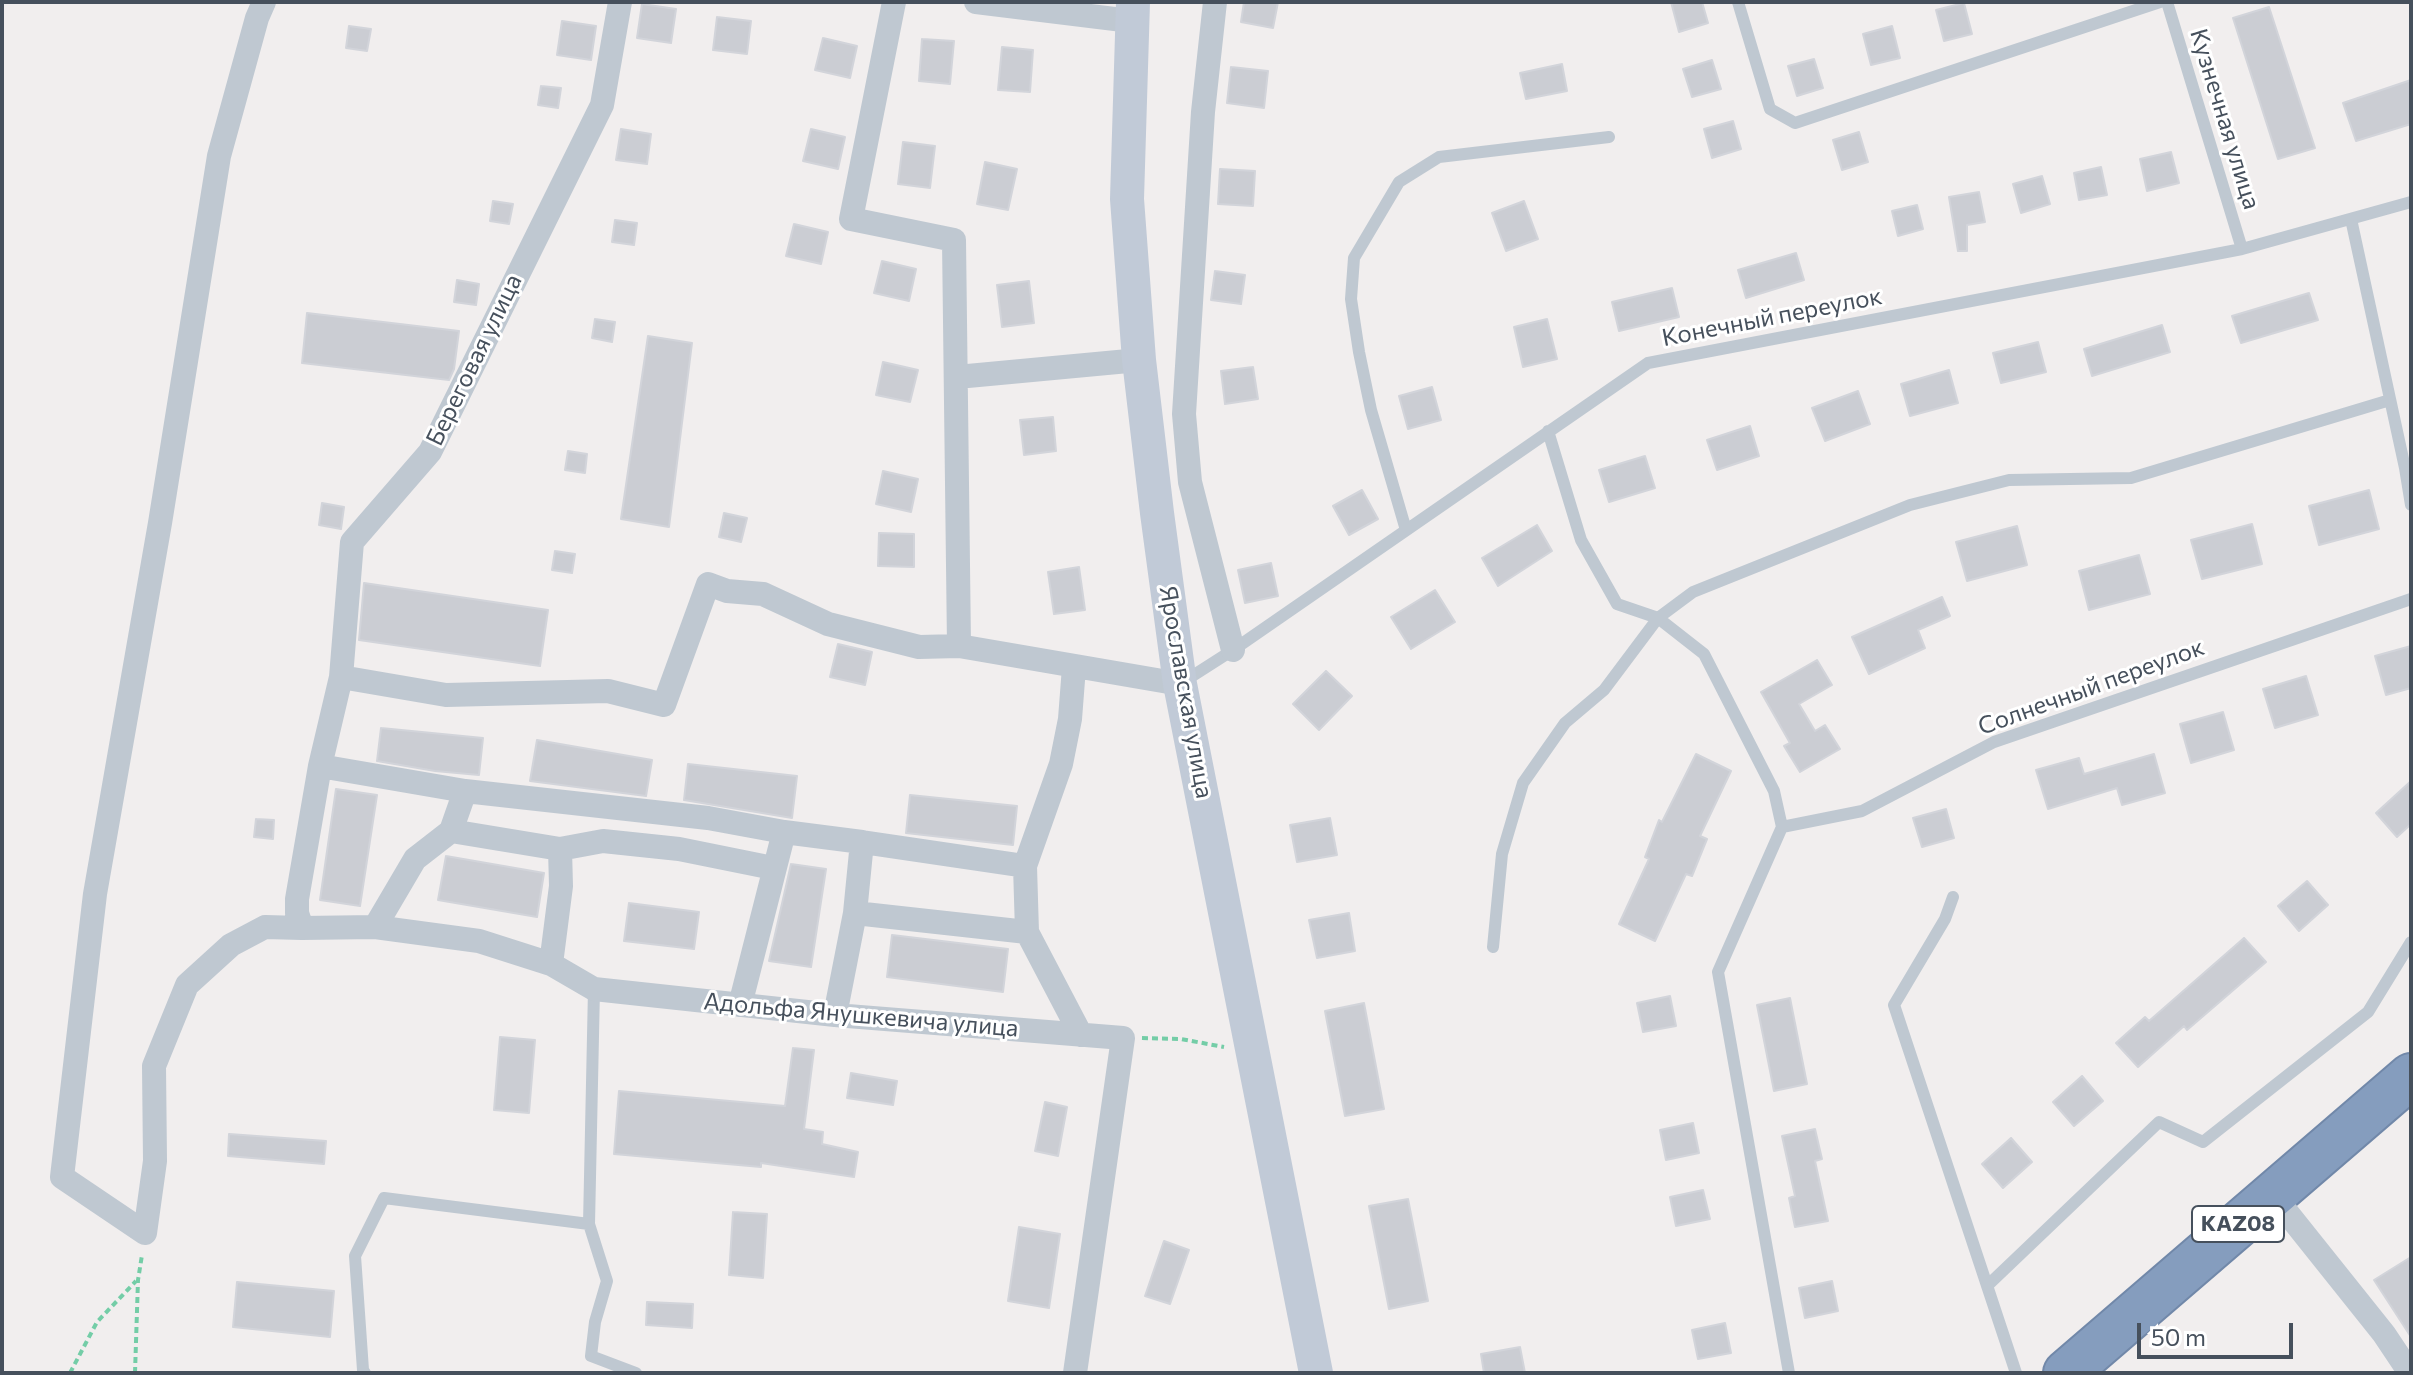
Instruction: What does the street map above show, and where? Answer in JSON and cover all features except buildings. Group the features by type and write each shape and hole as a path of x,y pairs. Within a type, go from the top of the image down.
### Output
{"highway":[{"name":"KAZ08","path":"2066,1373 2411,1076"}],"main road":[{"name":"Ярославская улица","path":"1132,12 1127,199 1139,360 1180,684 1316,1373"}],"street":[{"path":"264,2 219,156 160,523 95,894 62,1177 145,1233 155,1161 154,1066 187,985 231,945 265,927 302,928"},
{"name":"Береговая улица","path":"302,928 297,899 320,766 341,677 352,542 430,452 602,105 620,2"},
{"path":"894,2 851,219 954,240 959,646"},
{"path":"976,2 1132,12"},
{"path":"1215,2 1203,112 1184,414 1190,482 1233,650"},
{"path":"957,377 1139,360"},
{"path":"341,677 446,695 608,691 664,705 708,584 727,591 763,594 828,624 919,647 959,646 1180,684"},
{"path":"1074,667 1070,719 1061,764 1025,866 1027,932 1081,1035"},
{"path":"320,766 465,791 708,818 784,832 1025,866"},
{"path":"375,927 415,859 451,831 465,791"},
{"path":"451,831 560,849 603,841 679,849 773,868"},
{"path":"740,1005 784,832"},
{"path":"835,1015 855,913 862,842"},
{"path":"551,964 561,886 560,849"},
{"path":"855,913 1027,932"},
{"name":"Адольфа Янушкевича улица","path":"302,928 375,927 479,941 551,964 594,989 835,1015 1123,1038"},
{"path":"1075,1373 1123,1038"},
{"path":"2273,1195 2384,1334 2410,1373"}],"lane":[{"path":"1738,2 1770,109 1795,123 2160,2"},
{"name":"Кузнечная улица","path":"2167,2 2242,249"},
{"path":"1406,530 1371,410 1359,352 1351,299 1354,258 1399,182 1439,157 1609,137"},
{"name":"Конечный переулок","path":"1180,684 1648,363 2242,249 2411,202"},
{"path":"2351,219 2408,468 2411,505"},
{"path":"1493,947 1502,854 1523,783 1565,723 1604,690 1658,618 1693,592 1910,505 2009,480 2131,478 2390,400"},
{"path":"1548,431 1581,540 1617,604 1658,618 1704,654 1774,791 1782,827 1718,972 1789,1373"},
{"name":"Солнечный переулок","path":"1782,827 1862,811 1994,742 2411,599"},
{"path":"1953,897 1945,919 1894,1005 2016,1373"},
{"path":"1987,1286 2159,1122 2203,1142 2368,1012 2411,942"},
{"path":"594,989 589,1224 607,1281 595,1322 591,1356 636,1373"},
{"path":"365,1373 355,1256 384,1198 589,1224"}],"path":[{"path":"1123,1038 1181,1039 1254,1053"},
{"path":"135,1373 138,1280 145,1233"},
{"path":"70,1373 97,1322 138,1280"}]}
